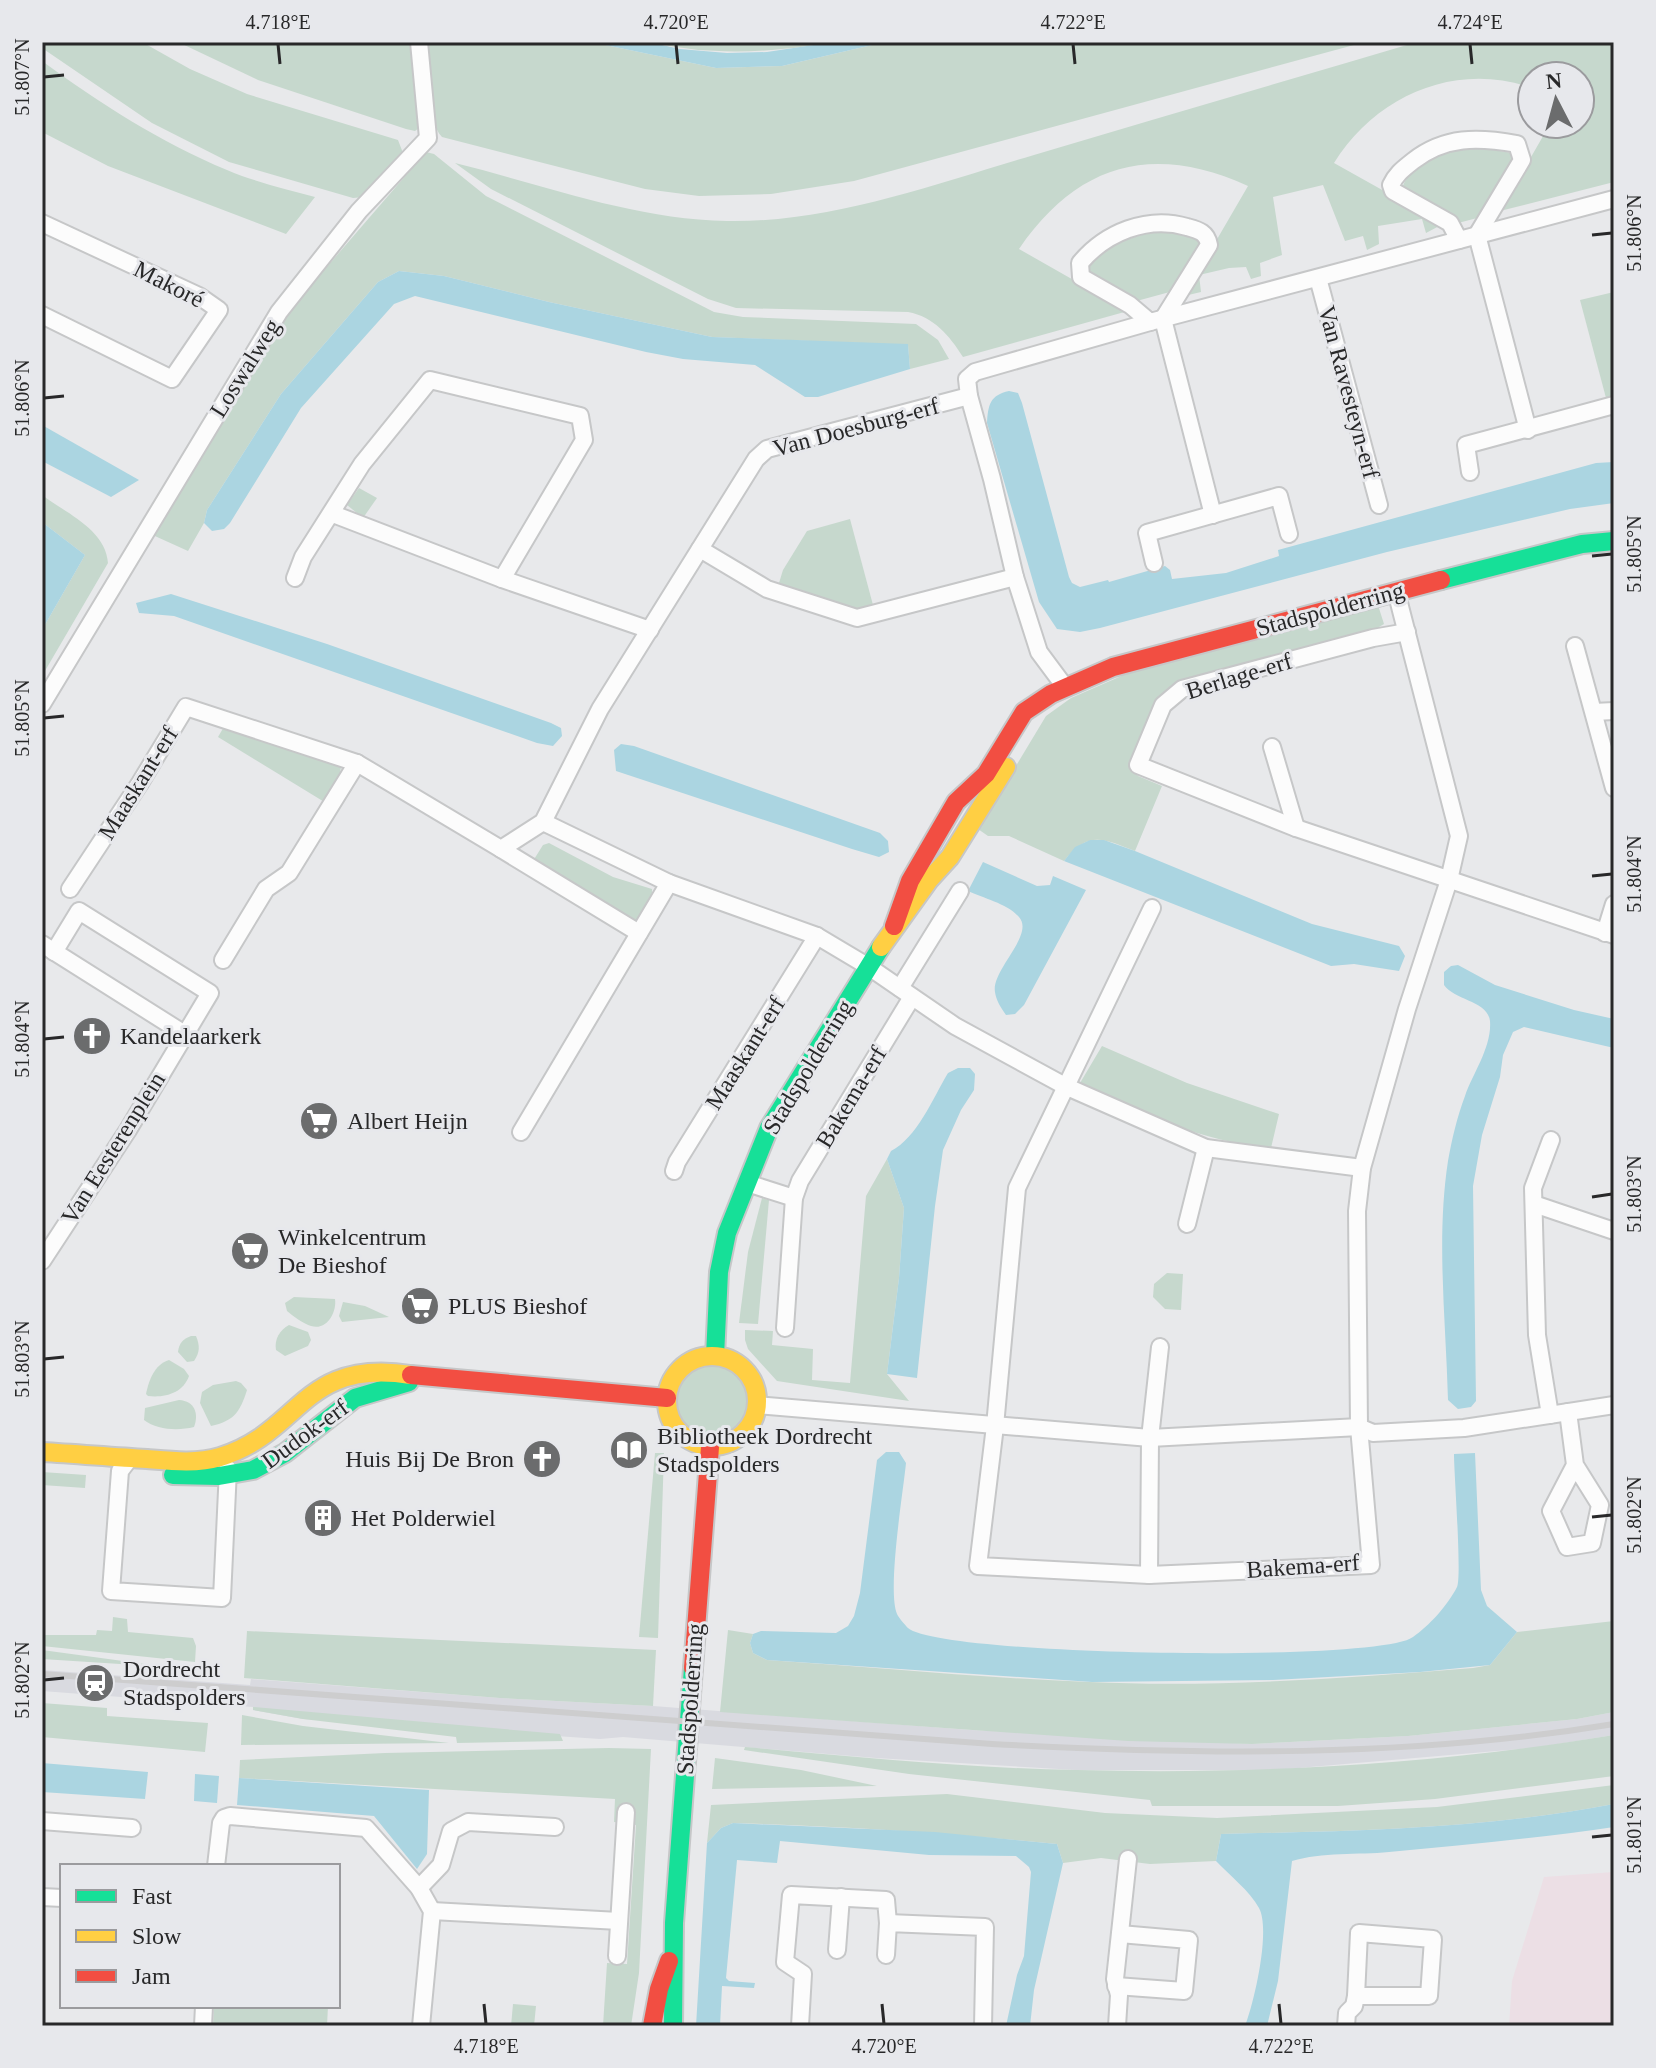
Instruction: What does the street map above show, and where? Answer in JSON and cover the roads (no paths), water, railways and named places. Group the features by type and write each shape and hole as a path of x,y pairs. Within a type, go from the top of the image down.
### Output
{"street":[{"name":"Loswalweg","path":"42,704 266,331 359,211 428,138 419,42"},
{"path":"1459,240 1450,223 1393,191 1391,185 1396,174 1427,150 1447,143 1469,138 1517,144 1522,160 1477,235 1528,430"},
{"name":"Van Ravesteyn-erf","path":"968,388 975,372 1614,199"},
{"name":"Makoré","path":"42,223 199,296 219,310 172,379 42,315"},
{"path":"1156,321 1209,245 1208,237 1201,231 1159,223 1133,227 1094,246 1080,263 1079,271 1081,277 1156,321 1213,515"},
{"name":"Van Ravesteyn-erf","path":"1318,278 1379,505"},
{"path":"295,578 303,557 362,464 430,380 580,416 584,440 502,579"},
{"name":"Van Doesburg-erf","path":"543,822 600,709 756,459 767,449 968,388 1015,577 1039,652 1058,690"},
{"path":"1470,472 1466,445 1614,405"},
{"path":"1154,563 1147,533 1279,496 1289,534"},
{"path":"333,514 502,579 650,630"},
{"name":"Stadspolderring","path":"715,1356 719,1272 727,1233 769,1128 894,926 910,881 956,802 986,774 1024,712 1058,690 1113,667 1582,544 1614,541"},
{"path":"700,549 767,589 857,618 1015,577"},
{"path":"1396,591 1459,836 1449,880"},
{"name":"Berlage-erf","path":"1407,632 1373,638 1182,689 1163,705 1138,765 1296,828 1610,934 1614,904"},
{"path":"1575,646 1614,788"},
{"name":"Maaskant-erf","path":"70,889 186,707 357,763 639,933"},
{"path":"1594,712 1614,711"},
{"path":"1272,747 1296,828"},
{"path":"223,960 266,889 289,873 357,763"},
{"path":"501,849 543,822 669,883 817,936 869,967 955,1026 1065,1086 1206,1148 1362,1168"},
{"name":"Bakema-erf","path":"1152,908 1017,1188 995,1426 978,1566 1149,1575 1371,1565 1359,1427 1357,1211 1362,1168 1407,1009 1449,880"},
{"path":"521,1132 669,883"},
{"name":"Bakema-erf","path":"785,1328 794,1198 800,1181 960,891"},
{"name":"Van Eesterenplein","path":"42,1261 128,1130 183,1033 210,993 79,911 48,948"},
{"name":"Maaskant-erf","path":"674,1171 817,936"},
{"path":"48,948 183,1033"},
{"path":"1550,1415 1537,1335 1533,1188 1551,1140"},
{"path":"1187,1224 1206,1148"},
{"path":"747,1183 794,1198"},
{"path":"1534,1204 1614,1231"},
{"path":"1149,1575 1150,1438 1160,1347"},
{"path":"715,1356 729,1360 747,1372 754,1384 757,1405 752,1423 740,1437 726,1445 710,1447 692,1441 677,1430 669,1415 667,1398 674,1378 683,1367 701,1357 715,1356"},
{"name":"Dudok-erf","path":"42,1466 189,1463 226,1456 253,1442 317,1390 345,1376 366,1373 667,1398"},
{"name":"Dudok-erf","path":"42,1452 198,1477 254,1471 276,1461 358,1396 423,1378"},
{"path":"757,1405 1150,1438 1359,1427 1373,1433 1464,1428 1614,1405"},
{"path":"1568,1412 1575,1465 1600,1505 1592,1543 1567,1547 1551,1511 1575,1465"},
{"name":"Stadspolderring","path":"673,2026 676,1993 673,1951 710,1447"},
{"path":"125,1465 111,1591 222,1598 230,1475 226,1456"},
{"path":"617,1956 626,1812"},
{"path":"216,1864 221,1823 230,1816 366,1828 419,1888 432,1911 421,2026"},
{"path":"42,1821 132,1828"},
{"path":"419,1888 441,1865 451,1831 468,1822 555,1827"},
{"path":"1117,2026 1119,1995 1116,1986 1128,1859"},
{"path":"800,2026 803,1974 785,1962 791,1895 886,1900 886,1955"},
{"path":"837,1950 841,1897"},
{"path":"432,1911 619,1921"},
{"path":"888,1923 985,1927 983,2026"},
{"path":"1346,2026 1347,2013 1354,2006 1356,1996 1359,1933 1433,1939 1429,1996 1356,1996"},
{"path":"1116,1986 1184,1991 1189,1940 1120,1934"},
{"name":"Stadspolderring","path":"652,2026 659,1989 673,1951"}],"water":[{"path":"591,42 649,42 680,49 727,53 767,52 833,42 885,42 782,66 716,68"},
{"path":"399,271 444,276 712,337 908,344 910,369 818,397 805,397 755,365 683,359 646,352 415,296 394,304 301,408 230,523 224,529 212,531 204,523 207,510 281,394 378,282"},
{"path":"1009,391 1018,393 1022,403 1069,577 1072,583 1080,587 1165,566 1170,570 1172,579 1226,573 1279,556 1278,550 1596,463 1614,462 1614,503 1570,509 1387,552 1100,628 1080,632 1057,629 1039,602 987,423 991,402"},
{"path":"42,425 139,480 111,497 42,461"},
{"path":"42,522 85,555 42,630"},
{"path":"171,594 327,644 551,723 561,728 562,736 553,746 537,743 174,616 139,613 136,603"},
{"path":"621,744 880,833 888,841 889,852 879,857 852,849 616,771 614,750"},
{"path":"1090,840 1104,840 1135,851 1312,924 1399,946 1405,956 1399,971 1354,964 1331,966 1064,861 1075,847"},
{"path":"983,862 1037,886 1050,885 1053,876 1086,890 1024,1005 1015,1014 1006,1015 1002,1010 996,995 996,983 1017,943 1022,924 1008,908 968,891"},
{"path":"1458,965 1495,985 1614,1019 1614,1048 1524,1027 1513,1032 1503,1055 1500,1077 1482,1135 1473,1186 1476,1401 1471,1407 1458,1409 1448,1400 1442,1250 1444,1190 1457,1120 1485,1050 1490,1021 1483,1009 1444,985 1444,972"},
{"path":"958,1068 970,1068 975,1074 974,1090 943,1150 917,1378 887,1374 904,1208 887,1159 891,1151 917,1127 948,1073"},
{"path":"886,1452 899,1452 906,1463 895,1564 894,1602 897,1614 908,1628 937,1637 995,1645 1072,1650 1246,1653 1383,1645 1413,1637 1438,1615 1457,1587 1454,1454 1475,1453 1481,1590 1487,1606 1517,1632 1490,1665 1273,1680 1092,1682 767,1660 753,1653 750,1643 753,1634 761,1631 836,1633 848,1626 860,1593 877,1460"},
{"path":"42,1763 148,1772 145,1799 42,1792"},
{"path":"195,1774 219,1776 217,1803 194,1801"},
{"path":"239,1778 429,1790 427,1854 417,1869 374,1816 237,1805"},
{"path":"1614,1804 1614,1827 1445,1847 1315,1856 1292,1861 1278,1981 1267,2026 1245,2026 1260,1967 1262,1918 1250,1895 1216,1861 1221,1834 1468,1824"},
{"path":"733,1823 935,1832 1057,1844 1063,1863 1034,1990 1030,2026 1006,2026 1024,1956 1031,1872 1016,1856 929,1855 780,1841 777,1863 737,1860 726,1978 729,1981 755,1983 754,1988 722,1986 720,2026 696,2026 707,1843 721,1828"}],"railway":[{"path":"42,1674 992,1744 1148,1750 1381,1748 1537,1735 1614,1724"}],"place":[{"name":"Kandelaarkerk","path":"92,1036"},
{"name":"Albert Heijn","path":"319,1121"},
{"name":"Winkelcentrum De Bieshof","path":"250,1251"},
{"name":"PLUS Bieshof","path":"420,1306"},
{"name":"Bibliotheek Dordrecht Stadspolders","path":"629,1450"},
{"name":"Huis Bij De Bron","path":"542,1459"},
{"name":"Het Polderwiel","path":"323,1518"},
{"name":"Dordrecht Stadspolders","path":"95,1683"}]}
